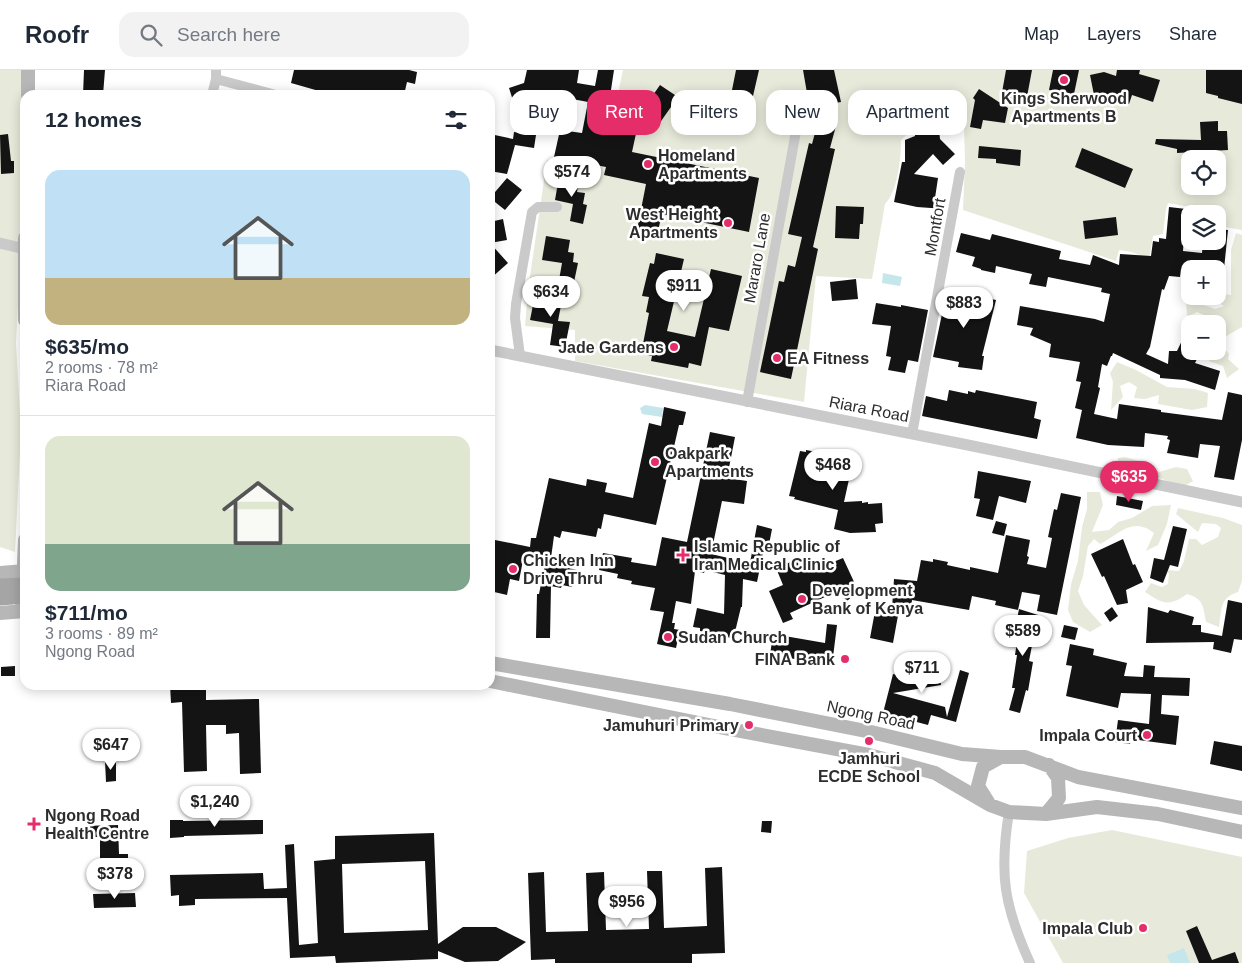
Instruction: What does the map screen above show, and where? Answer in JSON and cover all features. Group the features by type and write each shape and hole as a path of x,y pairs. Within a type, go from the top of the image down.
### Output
{"main road":[{"path":"28,70 28,90"},
{"path":"0,573 20,575"},
{"path":"0,586 20,577"},
{"path":"0,598 20,605"},
{"path":"0,613 20,607"},
{"name":"Ngong Road","path":"495,664 730,704 871,732 962,754 1025,757 1078,777 1242,808"},
{"path":"495,682 733,730 869,755 935,773 990,805 1009,812 1046,814 1097,807 1158,814 1242,832"},
{"path":"990,805 978,786 983,767 1001,757"},
{"path":"1046,814 1059,798 1058,778 1048,765"}],"street":[{"path":"213,90 216,75 261,90"},
{"name":"Mararo Lane","path":"747,402 795,135"},
{"name":"Montfort","path":"912,434 960,172"},
{"path":"520,356 516,304 532,212 538,207 558,207"},
{"path":"0,243 20,248"},
{"name":"Riara Road","path":"495,351 1242,502"},
{"path":"1009,812 1004,851 1005,888 1012,919 1030,963"}],"green space":[{"path":"0,70 25,70 25,90 20,90 20,268 16,343 20,452 15,552 0,547"},
{"path":"623,70 1242,70 1242,230 1226,227 1226,205 1181,205 1168,203 1163,234 1153,236 1147,271 1137,268 1139,255 1131,252 1119,250 1116,261 963,210 967,90 848,90 848,135 907,135 901,140 896,183 885,204 872,279 816,276 804,402 575,361 575,330 525,326 528,290 547,160 597,171 608,135 661,135 661,90 619,90"},
{"path":"1236,233 1242,235 1242,327 1226,336 1226,315 1203,315 1197,312 1187,315 1186,305 1203,305 1215,309 1226,305 1226,294 1231,295 1231,250"},
{"path":"1226,350 1229,354 1228,359 1239,369 1227,378 1223,366 1209,361 1226,360"},
{"path":"1117,362 1167,387 1195,389 1208,393 1207,407 1192,410 1158,404 1159,395 1145,399 1134,398 1137,387 1129,382 1120,386 1123,397 1111,410 1113,382 1110,373"},
{"path":"1125,457 1146,463 1150,468 1159,472 1176,467 1187,469 1193,481 1183,487 1149,474 1118,473 1118,458"},
{"path":"1087,492 1100,492 1103,505 1092,532 1109,530 1118,522 1132,518 1152,506 1171,505 1167,524 1158,545 1146,551 1154,533 1139,526 1126,528 1100,544 1094,539 1088,546 1083,576 1078,591 1084,605 1102,625 1090,632 1073,622 1068,610 1071,584 1078,561 1082,527 1087,509"},
{"path":"1178,508 1223,518 1242,525 1242,581 1238,592 1224,601 1219,627 1206,622 1202,604 1193,596 1187,594 1175,601 1166,602 1145,592 1151,583 1162,587 1168,584 1169,574 1167,570 1179,571 1184,561 1189,539 1196,539 1202,545 1218,537 1221,528 1216,524 1202,523 1198,532 1176,514"},
{"name":"Impala Club","path":"1112,830 1242,857 1242,963 1063,963 1024,893 1027,851 1068,838"}],"water":[{"path":"883,273 902,277 900,286 882,283"},
{"path":"645,405 663,408 662,417 642,414 640,408"},
{"path":"1184,948 1190,963 1170,963 1167,955"}],"building":[{"path":"84,70 105,70 103,90 83,90"},
{"path":"294,70 409,70 417,72 415,84 407,82 405,90 316,90 291,83"},
{"path":"527,70 579,70 577,83 595,86 598,70 614,70 611,90 587,90 587,102 577,100 577,90 510,91 509,88 524,83"},
{"path":"736,70 759,70 754,90 732,90"},
{"path":"803,70 834,70 841,102 838,102 838,90 806,90"},
{"path":"1006,70 1032,70 1026,102 1001,98"},
{"name":"Kings Sherwood Apartments B","path":"1053,70 1079,70 1074,94 1049,90"},
{"path":"1117,70 1140,70 1139,74 1160,80 1153,102 1132,95 1129,104 1094,95 1090,75 1104,72 1116,76"},
{"path":"1206,70 1242,70 1242,104 1206,93"},
{"path":"660,85 671,92 671,107 661,121 661,90 656,90"},
{"path":"979,89 1008,108 1005,123 983,120 981,129 970,127 975,100 973,98"},
{"path":"587,107 587,135 636,135 632,152 759,178 749,232 662,214 656,239 636,235 646,184 604,175 606,167 554,157 559,135 577,135 577,132 582,133"},
{"path":"1218,121 1218,131 1227,131 1228,150 1181,150 1181,153 1177,153 1177,149 1155,144 1156,139 1201,140 1200,122"},
{"path":"8,134 11,161 14,161 14,173 1,174 0,135"},
{"path":"495,135 513,139 514,135 536,135 534,148 515,145 507,174 495,172"},
{"path":"814,135 834,135 830,148 835,149 813,247 818,249 791,379 760,372 779,281 784,282 788,265 795,267 802,237 788,234 809,143 812,144"},
{"path":"940,135 940,139 955,154 943,165 933,154 914,174 938,178 935,198 946,199 945,209 917,207 894,202 902,162 905,162 905,140 915,136"},
{"path":"979,146 1021,150 1020,166 996,163 996,159 978,158"},
{"path":"1082,148 1133,169 1125,188 1075,167"},
{"path":"559,177 579,180 577,192 585,193 583,204 587,205 583,224 570,221 573,204 555,200"},
{"path":"507,178 522,190 505,210 495,202 495,192"},
{"path":"836,206 864,207 863,224 860,224 859,239 835,238"},
{"path":"1169,207 1181,208 1181,250 1202,253 1202,250 1226,250 1225,260 1181,260 1180,277 1169,276 1164,290 1162,289 1150,347 1146,354 1168,364 1169,351 1177,351 1181,343 1181,360 1196,360 1195,363 1220,371 1215,390 1185,380 1160,378 1160,375 1113,353 1107,366 1102,364 1098,387 1100,388 1094,414 1117,419 1119,404 1222,420 1228,392 1242,395 1242,440 1234,480 1214,477 1220,446 1200,444 1198,458 1167,453 1170,440 1167,439 1168,436 1145,433 1144,447 1108,445 1076,438 1082,410 1075,408 1081,382 1076,381 1080,362 1049,357 1051,344 1030,335 1033,328 1017,325 1020,306 1104,322 1110,294 1101,292 1102,288 1048,277 1046,287 1029,284 1032,274 996,266 995,273 981,270 972,266 975,257 956,252 961,233 990,240 992,234 1061,251 1059,259 1090,265 1093,255 1119,265 1120,254 1151,256 1153,241 1159,242 1159,238 1166,239"},
{"path":"1116,217 1118,235 1085,239 1083,221"},
{"path":"503,219 507,240 495,242 495,221"},
{"path":"1226,230 1228,230 1226,250"},
{"path":"546,236 570,240 568,252 574,253 573,262 578,263 574,282 559,280 562,263 542,260"},
{"path":"495,249 508,263 495,275"},
{"path":"656,253 684,259 667,331 695,337 711,269 742,276 729,331 709,327 701,366 689,363 688,368 651,361 652,356 641,354 649,313 646,312 649,297 642,296 650,263 654,264"},
{"path":"856,279 858,299 832,301 830,282"},
{"path":"947,290 996,300 982,356 984,356 982,370 958,367 959,362 933,357"},
{"path":"535,295 562,300 558,321 570,322 565,347 550,345 553,324 530,320"},
{"path":"876,303 928,310 918,362 908,360 905,373 888,370 891,357 886,356 891,326 872,324"},
{"path":"949,390 968,394 968,391 975,393 976,390 1037,402 1034,418 1041,420 1037,439 922,416 926,396 947,401"},
{"path":"664,407 686,412 683,425 679,425 656,525 604,514 601,529 598,528 596,537 562,531 560,538 554,536 551,558 524,555 519,581 510,579 507,595 495,592 495,540 530,547 531,538 536,538 549,478 586,486 587,479 607,483 605,492 633,498 649,423 661,426"},
{"path":"710,432 735,437 727,478 747,481 744,504 722,501 711,554 750,563 757,525 772,529 768,550 765,544 757,582 743,579 742,607 735,632 733,632 731,638 700,631 700,628 693,627 697,608 724,614 725,575 705,570 704,573 695,571 691,604 676,601 672,623 675,623 674,629 680,630 676,648 657,644 664,612 650,610 655,588 631,584 632,581 617,578 618,574 599,570 603,553 632,558 631,562 656,566 662,537 687,542"},
{"path":"806,450 848,458 847,460 853,461 844,502 882,503 883,523 875,524 876,532 850,533 834,529 838,510 794,499 795,497 789,496 800,451 806,452"},
{"path":"978,471 1031,481 1026,503 999,496 993,520 976,516 980,499 974,498"},
{"path":"1061,493 1081,497 1057,615 1037,611 1040,595 1022,592 1018,610 995,605 996,601 972,596 969,610 912,600 911,609 892,608 894,579 917,581 921,560 933,562 933,559 948,562 947,565 970,570 970,567 998,573 1006,535 1030,540 1027,564 1046,568 1052,538 1048,537 1054,509 1057,510"},
{"path":"1117,496 1143,501 1141,510 1116,505"},
{"path":"996,521 1007,524 1004,536 992,533"},
{"path":"1173,526 1187,529 1178,567 1170,565 1163,583 1150,578 1154,558 1164,560"},
{"path":"1123,539 1133,565 1135,564 1143,582 1126,590 1128,603 1117,605 1104,576 1102,577 1091,554"},
{"path":"803,557 809,572 843,558 855,584 847,587 854,595 847,601 838,591 790,613 793,619 783,623 769,591 783,585 776,568"},
{"path":"546,559 562,563 561,566 577,570 572,587 562,585 561,588 551,586 550,638 536,638 537,594 539,594"},
{"path":"1228,600 1242,603 1242,640 1234,639 1231,653 1213,649 1214,642 1146,643 1148,607 1168,613 1170,610 1194,617 1192,625 1201,625 1201,632 1222,636"},
{"path":"876,606 899,610 893,643 870,638"},
{"path":"1112,607 1118,616 1110,622 1104,613"},
{"path":"1019,609 1038,615 1029,661 1033,662 1028,691 1026,690 1020,713 1009,710 1015,688 1012,688 1018,635 1014,634"},
{"path":"827,624 837,625 832,665 770,655 773,634 825,643"},
{"path":"1064,625 1078,628 1075,640 1061,637"},
{"path":"1070,644 1094,649 1093,655 1127,663 1124,676 1143,677 1144,665 1155,666 1154,677 1190,678 1189,696 1162,695 1161,714 1179,716 1176,745 1131,739 1130,744 1115,742 1118,720 1149,724 1151,694 1121,693 1118,708 1066,696 1072,666 1066,665"},
{"path":"937,659 941,685 893,693 945,707 947,717 960,670 969,673 956,722 931,715 928,725 883,713 893,674 908,677 906,664"},
{"path":"15,666 15,676 1,676 1,667"},
{"path":"170,690 206,690 206,700 259,699 261,773 240,774 239,733 226,734 226,725 206,725 207,771 184,772 182,702 171,703"},
{"path":"1214,741 1242,746 1242,771 1210,764"},
{"path":"116,760 116,781 106,782 105,761"},
{"path":"170,820 263,820 263,834 170,838"},
{"path":"762,821 772,821 771,833 761,832"},
{"path":"118,825 119,854 128,854 128,875 100,875 100,837 84,837 83,826"},
{"path":"434,833 438,944 463,927 496,927 526,942 498,961 465,962 438,951 438,959 336,963 335,956 290,958 287,898 195,899 195,905 179,906 179,895 171,896 170,875 263,873 264,889 287,888 285,845 294,844 299,945 318,943 314,861 335,859 335,836","holes":["425,861 428,930 344,933 342,864"]},
{"path":"722,867 725,953 692,954 692,963 555,963 555,959 531,960 528,873 544,872 546,932 588,931 586,873 604,872 606,930 649,929 647,871 662,871 664,928 707,926 705,868"},
{"path":"135,893 136,907 94,908 93,894"},
{"path":"1197,926 1212,960 1235,952 1239,963 1199,963 1186,931"}],"place":[{"name":"Kings Sherwood Apartments B","path":"1064,80"},
{"name":"Homeland Apartments","path":"648,164"},
{"name":"West Height Apartments","path":"728,223"},
{"name":"Jade Gardens","path":"674,347"},
{"name":"EA Fitness","path":"777,358"},
{"name":"Oakpark Apartments","path":"655,462"},
{"name":"Islamic Republic of Iran Medical Clinic","path":"683,555"},
{"name":"Chicken Inn Drive Thru","path":"513,569"},
{"name":"Development Bank of Kenya","path":"802,599"},
{"name":"Sudan Church","path":"668,637"},
{"name":"FINA Bank","path":"845,659"},
{"name":"Jamuhuri Primary","path":"749,725"},
{"name":"Impala Court","path":"1147,735"},
{"name":"Jamhuri ECDE School","path":"869,741"},
{"name":"Ngong Road Health Centre","path":"34,824"},
{"name":"Impala Club","path":"1143,928"}]}
